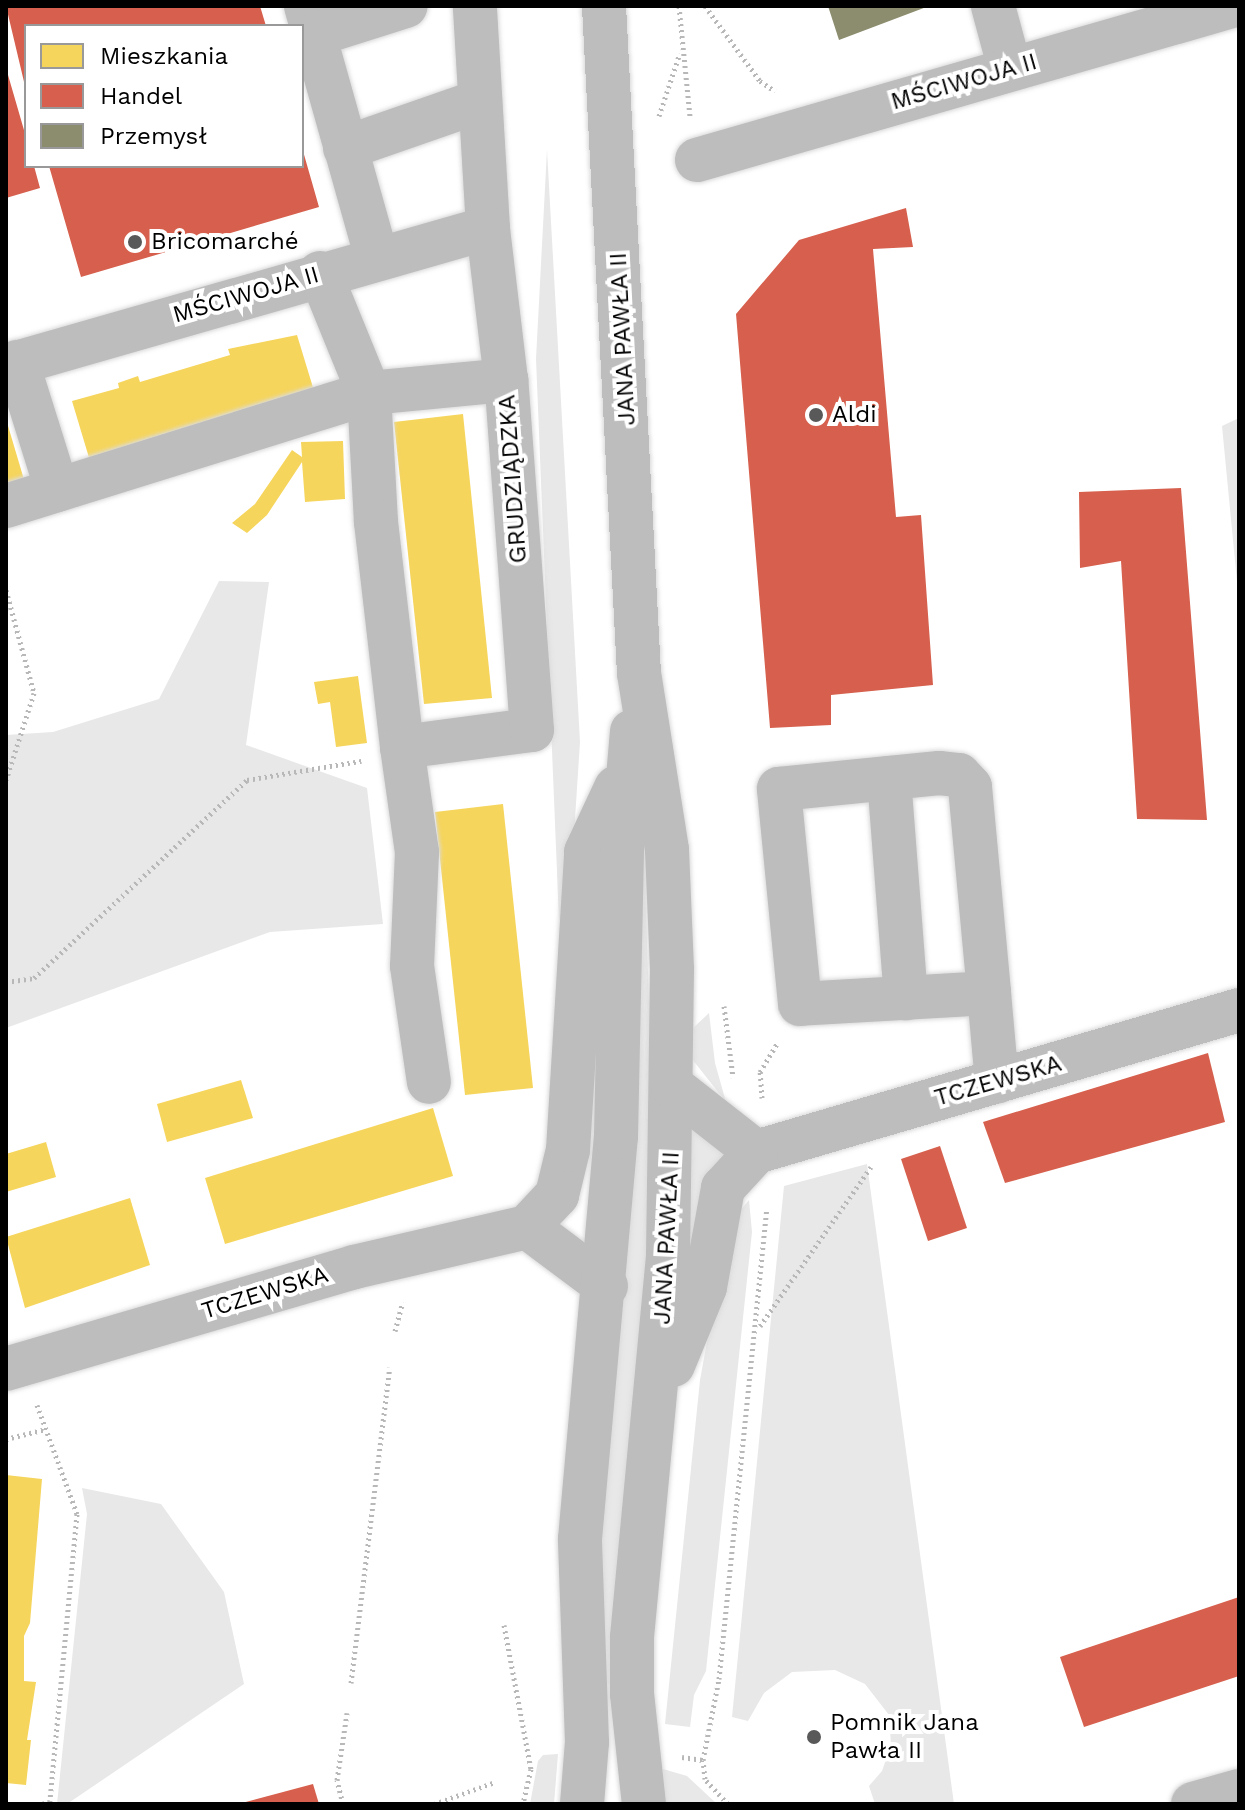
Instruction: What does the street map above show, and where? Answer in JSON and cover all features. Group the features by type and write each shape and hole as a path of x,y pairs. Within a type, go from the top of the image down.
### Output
{"main road":[{"path":"377,258 310,20 406,6"},
{"name":"GRUDZIĄDZKA","path":"402,747 532,730 506,380 488,228 475,6"},
{"name":"JANA PAWŁA II","path":"604,6 639,673 667,850 673,1087 668,1256 632,1638 632,1694 644,1804"},
{"path":"993,6 1010,69"},
{"name":"MŚCIWOJA II","path":"697,160 1232,6"},
{"path":"345,148 480,101"},
{"name":"MŚCIWOJA II","path":"12,364 320,273 488,228"},
{"path":"320,273 369,393 376,522 417,852 412,966 429,1082"},
{"path":"12,364 57,490"},
{"path":"6,506 369,393 506,380"},
{"name":"JANA PAWŁA II","path":"582,1804 587,1742 580,1539 606,1286 628,764 639,673"},
{"path":"606,1286 527,1227 557,1195 568,1150 586,852 628,764"},
{"path":"989,993 800,1004 779,789 889,778 959,775 970,787 989,993 997,1082"},
{"path":"889,778 906,998"},
{"name":"TCZEWSKA","path":"756,1152 1239,1010"},
{"path":"655,1408 705,1287 723,1188 756,1152 673,1087"},
{"name":"TCZEWSKA","path":"14,1367 354,1267 527,1227"},
{"path":"1193,1804 1239,1791"}],"path":[{"path":"679,6 697,160"},
{"path":"705,6 760,81 822,123"},
{"path":"659,116 682,49"},
{"path":"6,590 34,693 6,780"},
{"path":"6,982 34,978 247,780 339,764"},
{"path":"724,1006 736,1086"},
{"path":"728,1804 705,1779 703,1760 719,1679 769,1221 756,1152"},
{"path":"758,1330 879,1156"},
{"path":"14,1367 46,1429 77,1514 50,1802 41,1804"},
{"path":"351,1683 390,1367"},
{"path":"6,1439 46,1429"},
{"path":"504,1625 516,1703 526,1735 531,1769 523,1804"},
{"path":"343,1804 337,1780 347,1713"},
{"path":"434,1804 495,1782"}],"shaded area":[{"path":"547,150 580,742 570,896 559,921 536,359"},
{"path":"1239,418 1239,602 1222,426"},
{"path":"219,581 269,582 246,745 367,788 383,924 270,932 6,1028 6,735 53,732 159,699"},
{"path":"644,848 654,1159 615,1684 601,1684 599,1550"},
{"path":"709,1013 715,1063 726,1102 692,1059 692,1029"},
{"path":"689,1127 731,1146 695,1266 685,1235"},
{"path":"867,1164 954,1804 875,1804 869,1786 882,1771 891,1745 889,1715 865,1684 835,1670 792,1672 764,1693 748,1721 732,1717 784,1186"},
{"path":"749,1200 752,1232 706,1671 694,1695 690,1727 665,1724 700,1380 718,1281 739,1212"},
{"path":"82,1488 161,1504 224,1592 244,1684 67,1804 57,1804 87,1514"},
{"path":"558,1754 554,1804 530,1804 538,1761 543,1755"},
{"path":"663,1769 687,1776 717,1804 663,1804"}],"building: Mieszkania":[{"path":"297,335 315,394 90,461 72,401 119,388 118,383 138,376 140,382 230,355 228,349"},
{"path":"463,414 492,698 424,704 394,422"},
{"path":"6,419 25,483 6,488"},
{"path":"343,441 345,499 305,502 302,462 267,515 247,533 232,523 255,504 292,450 302,457 301,442"},
{"path":"358,676 367,743 336,747 330,702 318,704 314,682"},
{"path":"503,804 533,1088 465,1095 435,812"},
{"path":"241,1080 253,1118 167,1142 157,1104"},
{"path":"433,1108 453,1176 225,1244 205,1178"},
{"path":"46,1142 56,1177 6,1192 6,1154"},
{"path":"130,1198 150,1265 25,1308 6,1237"},
{"path":"6,1475 42,1479 30,1623 24,1636 24,1681 36,1682 27,1740 31,1740 26,1785 6,1783"}],"building: Handel":[{"path":"6,6 260,6 265,24 24,24 24,82"},
{"path":"6,68 24,130 24,168 35,168 40,188 6,198"},
{"name":"Bricomarché","path":"304,154 319,207 81,277 50,168 304,168"},
{"name":"Aldi","path":"906,208 913,247 873,249 896,517 921,515 933,685 831,695 831,725 770,728 736,314 799,240"},
{"path":"1181,488 1207,820 1137,819 1121,561 1080,568 1079,492"},
{"path":"1208,1053 1225,1122 1005,1183 983,1122"},
{"path":"940,1146 967,1228 928,1241 901,1159"},
{"path":"1239,1597 1239,1676 1084,1727 1060,1657"},
{"path":"313,1784 319,1804 242,1804 242,1803"}],"building: Przemysł":[{"path":"828,6 929,6 839,40"}],"place":[{"name":"Bricomarché","path":"135,242"},
{"name":"Aldi","path":"816,415"},
{"name":"Pomnik Jana Pawła II","path":"814,1737"}]}
